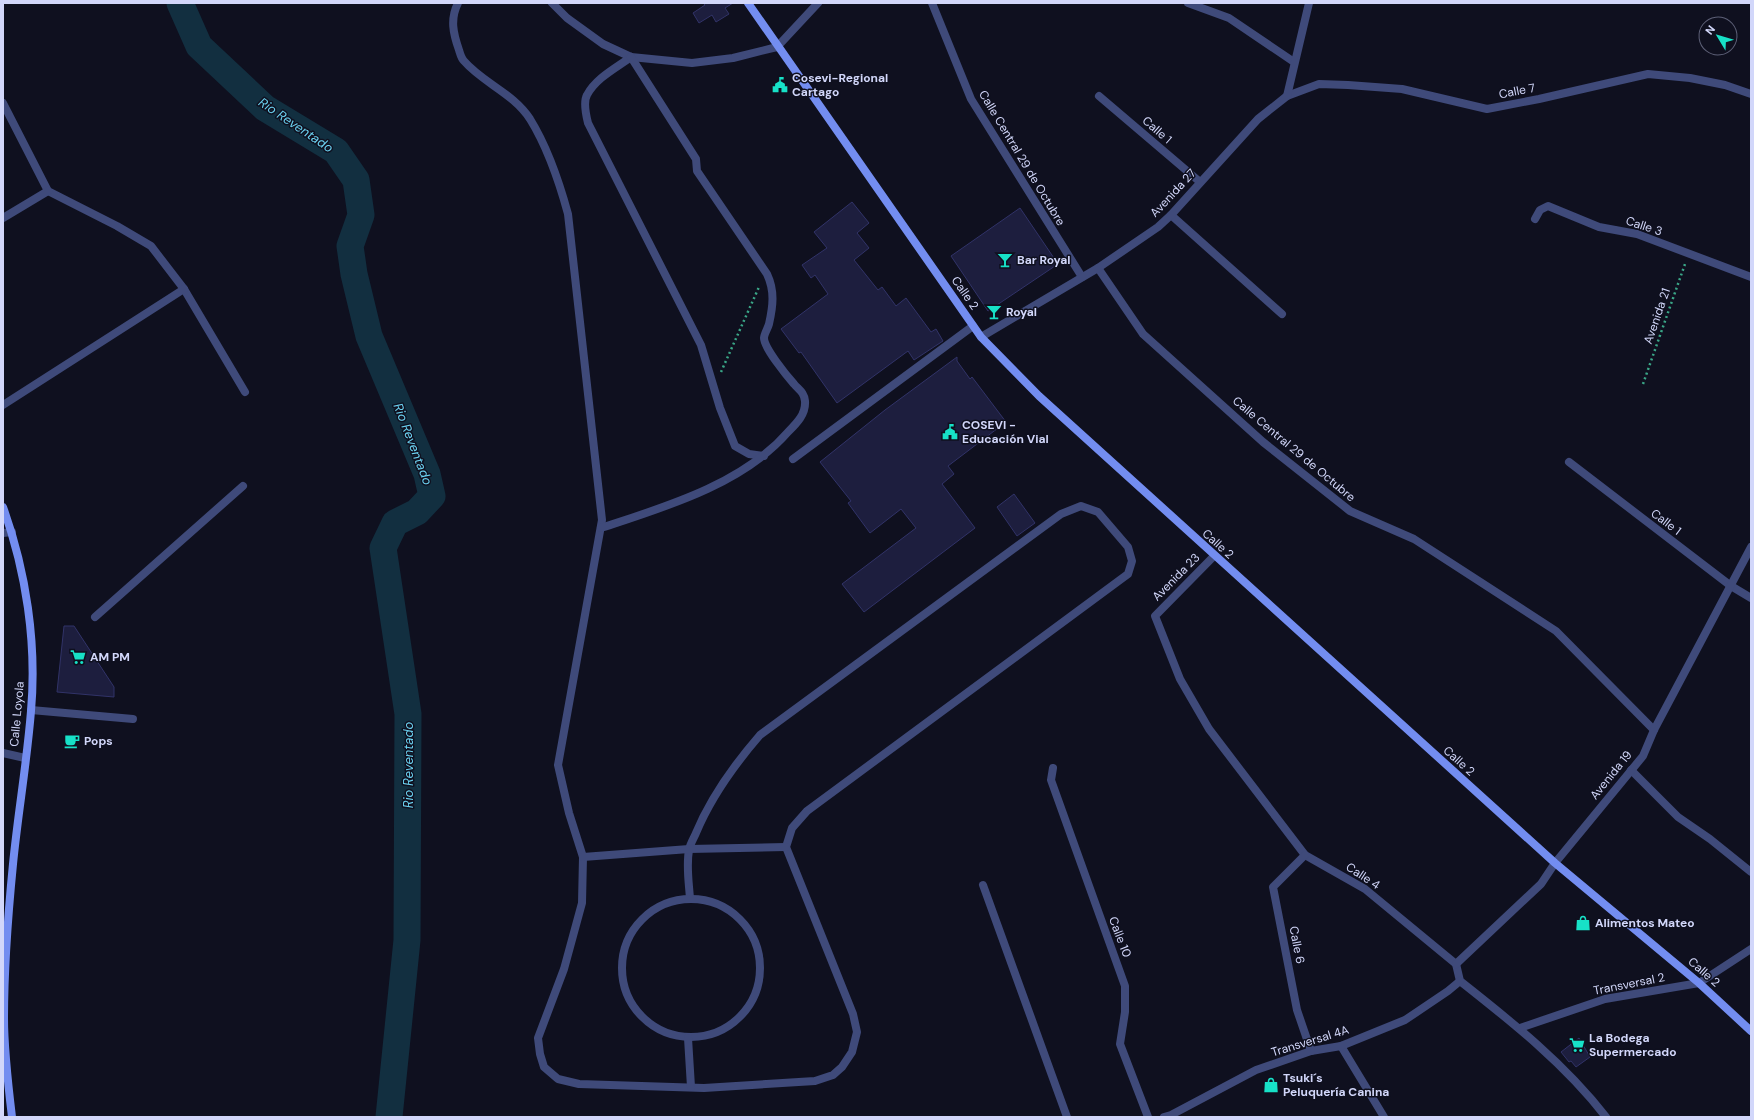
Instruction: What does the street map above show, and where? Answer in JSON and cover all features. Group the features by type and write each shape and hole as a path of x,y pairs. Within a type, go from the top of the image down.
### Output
{"street":[{"path":"458,3 454,12 453,34 463,60 506,93 529,118 543,143 558,178 569,224 602,520 564,724 558,765 569,813 583,857 582,903 564,969 538,1038 540,1054 544,1067 558,1079 579,1084 690,1087 815,1081 833,1074 842,1067 852,1052 857,1032 853,1014 786,847 792,828 807,811 1128,574 1132,561 1128,547 1098,512 1081,506 1061,514 760,736 743,754 711,802 689,850 688,870 690,899"},
{"path":"552,3 567,18 603,44 630,57 692,63 733,58 777,47 818,3"},
{"name":"Calle 2","path":"748,3 777,47 981,337 1039,396 1555,863 1699,983 1751,1030"},
{"name":"Calle Central 29 de Octubre","path":"932,3 971,98 1082,277"},
{"path":"1188,3 1229,18 1294,62"},
{"path":"1287,96 1309,3"},
{"path":"601,528 661,509 710,488 765,456 802,416 805,400 803,393 793,384 779,365 764,339 773,307 772,285 767,274 697,171 696,159 630,57"},
{"path":"630,57 602,78 587,95 586,112 588,123 701,345 735,446 749,454 765,456"},
{"name":"Calle 7","path":"1287,96 1318,84 1348,85 1402,89 1487,109 1539,99 1648,74 1690,78 1725,85 1751,94"},
{"name":"Calle 1","path":"1099,96 1200,182"},
{"name":"Avenida 27","path":"981,337 1098,268 1158,227 1171,215 1258,119 1287,96"},
{"path":"3,103 48,191 117,226 151,246 184,289 245,392"},
{"path":"3,218 48,191"},
{"name":"Calle 3","path":"1535,219 1540,210 1548,206 1599,227 1637,234 1751,277"},
{"path":"1171,215 1282,314"},
{"name":"Calle Central 29 de Octubre","path":"1098,268 1143,334 1263,442 1350,511 1414,539 1556,631 1654,730"},
{"path":"3,405 184,289"},
{"path":"793,459 973,326"},
{"name":"Calle 1","path":"1569,462 1731,586 1751,598"},
{"path":"95,616 243,486"},
{"name":"Calle Loyola","path":"3,507 12,532 20,564 31,638 31,710 5,931 5,1068 12,1117"},
{"path":"3,533 12,532"},
{"name":"Avenida 19","path":"1456,964 1541,884 1555,863 1643,756 1654,730 1751,547"},
{"name":"Avenida 23","path":"1155,616 1214,556"},
{"name":"Calle 4","path":"1155,616 1180,679 1209,729 1305,855 1365,889 1456,964"},
{"path":"31,710 133,719"},
{"path":"3,752 25,758"},
{"name":"Calle 10","path":"1053,768 1051,780 1125,986 1125,1012 1120,1044 1148,1117"},
{"path":"1631,770 1678,817 1710,839 1751,872"},
{"path":"583,857 689,850 786,847"},
{"name":"Calle 6","path":"1305,855 1273,887 1297,1010 1310,1051"},
{"path":"983,885 1067,1117"},
{"path":"690,899 712,902 732,912 747,927 757,947 760,969 757,991 746,1010 730,1026 710,1035 688,1038 667,1034 649,1024 634,1008 625,989 622,968 626,947 635,928 650,912 669,903 690,899"},
{"path":"1699,983 1751,949"},
{"path":"1456,964 1460,981 1520,1028 1590,1097 1606,1117"},
{"name":"Transversal 4A","path":"1164,1117 1171,1115 1256,1070 1310,1051 1341,1046 1405,1020 1448,991 1460,981"},
{"name":"Transversal 2","path":"1520,1028 1605,999 1699,983"},
{"path":"688,1038 690,1087"},
{"path":"1341,1046 1384,1117"}],"path":[{"name":"Avenida 21","path":"1643,384 1689,254"},
{"path":"714,387 738,331 767,274"}],"building":[{"path":"703,3 733,3 725,8 729,14 716,22 712,15 699,23 693,13 705,5"},
{"path":"852,202 869,223 857,233 869,248 854,260 878,290 882,287 896,306 906,298 931,332 936,329 943,341 914,360 908,351 837,403 801,352 799,353 781,329 828,294 815,275 811,278 802,265 827,248 814,232"},
{"name":"Bar Royal","path":"1020,208 1058,264 988,311 951,256"},
{"path":"957,357 957,361 970,379 972,377 1006,422 948,466 954,474 942,484 975,528 864,612 842,584 916,528 901,509 870,533 848,503 851,501 820,462 885,410"},
{"path":"1014,494 1035,523 1017,536 997,507"},
{"name":"AM PM","path":"64,626 74,626 114,687 114,697 57,692"},
{"name":"La Bodega Supermercado","path":"1579,1038 1590,1057 1576,1067 1571,1061 1569,1062 1561,1052"}],"waterway":[{"name":"Rio Reventado","path":"180,3 199,46 265,108 336,151 356,180 361,215 350,246 354,274 369,336 427,474 432,496 417,512 395,523 383,548 408,714 407,940 389,1117"}],"place":[{"name":"Cosevi-Regional Cartago","path":"780,85"},
{"name":"Bar Royal","path":"1005,260"},
{"name":"Royal","path":"994,312"},
{"name":"COSEVI - Educación Vial","path":"950,432"},
{"name":"AM PM","path":"78,657"},
{"name":"Pops","path":"72,741"},
{"name":"Alimentos Mateo","path":"1583,923"},
{"name":"La Bodega Supermercado","path":"1577,1045"},
{"name":"Tsuki´s Peluquería Canina","path":"1271,1085"}]}
